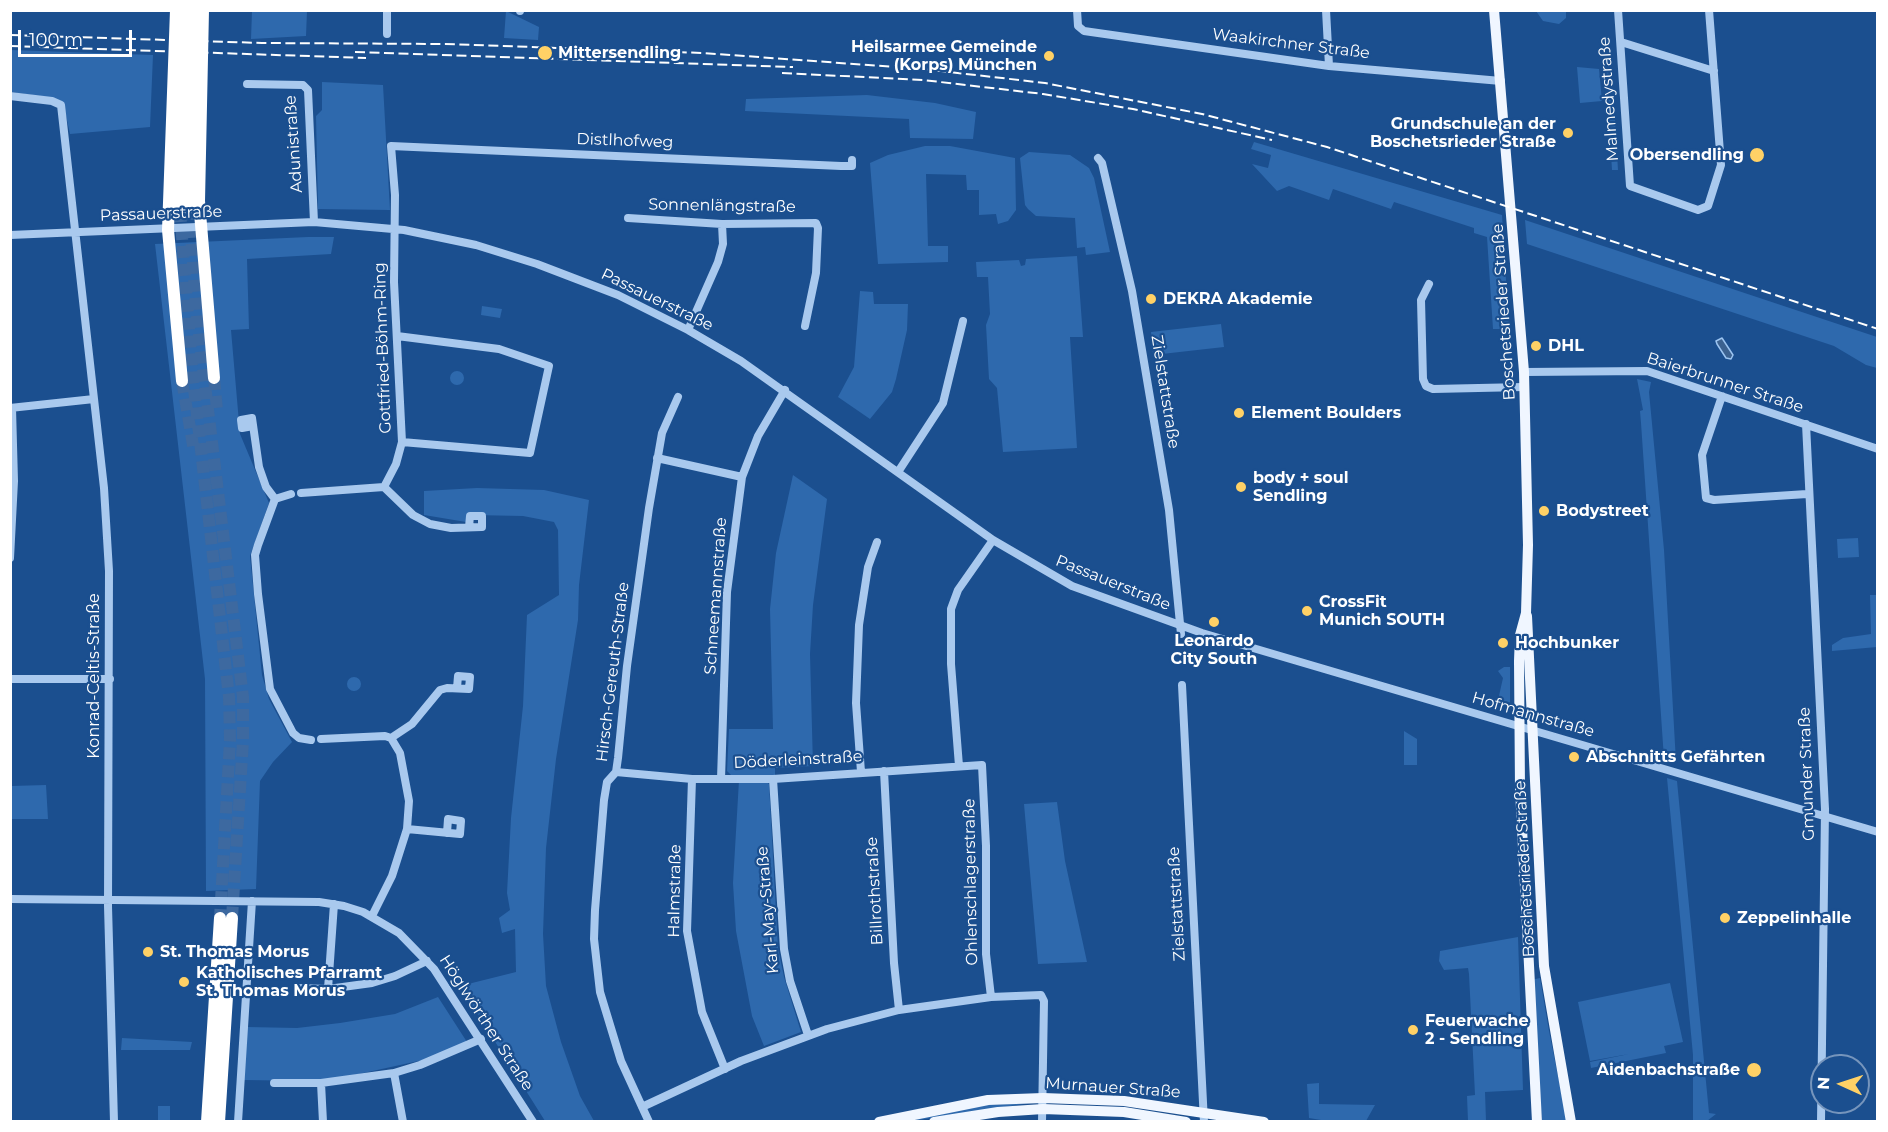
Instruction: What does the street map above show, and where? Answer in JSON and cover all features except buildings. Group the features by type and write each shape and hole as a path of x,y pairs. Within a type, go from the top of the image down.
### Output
{"highway":[{"path":"176,10 168,230 182,381"},
{"path":"184,10 184,209 194,10"},
{"path":"203,10 199,184 214,378"},
{"path":"207,1117 226,918 219,1122"}],"main road":[{"name":"Boschetsrieder Straße","path":"1494,10 1524,372 1526,612 1529,626 1544,966 1571,1122"},
{"name":"Boschetsrieder Straße","path":"1526,612 1520,635 1520,726 1526,932 1537,1122"},
{"name":"Murnauer Straße","path":"879,1122 988,1100 1043,1103 1186,1122"},
{"name":"Murnauer Straße","path":"934,1122 1043,1103 1124,1101 1204,1116"},
{"path":"1204,1116 1264,1122"}],"street":[{"path":"387,10 387,34"},
{"name":"Waakirchner Straße","path":"1077,10 1079,29 1329,66 1501,81"},
{"path":"1326,10 1329,66"},
{"name":"Malmedystraße","path":"1618,10 1630,186 1704,210 1720,165 1714,71"},
{"path":"1621,42 1714,71 1709,10"},
{"name":"Adunistraße","path":"247,84 303,85 308,90 314,222"},
{"name":"Konrad-Celtis-Straße","path":"10,96 52,101 61,105 107,512 114,1122"},
{"name":"Distlhofweg","path":"391,146 841,166 852,166 852,160"},
{"name":"Gottfried-Böhm-Ring","path":"384,487 396,464 402,442 391,146"},
{"name":"Zielstattstraße","path":"1098,158 1102,163 1132,291 1169,510 1181,630"},
{"name":"Sonnenlängstraße","path":"628,218 722,224 816,223 818,228 816,273 805,326"},
{"name":"Passauerstraße","path":"10,235 314,222 395,228 476,245 537,264 618,295 688,330 785,390 993,540 1072,586 1181,630"},
{"path":"688,330 718,262 723,244 722,224"},
{"path":"1429,284 1420,300 1423,380 1426,386 1432,389 1524,387"},
{"path":"898,472 943,403 963,321"},
{"path":"398,336 499,349 549,366 530,453 402,442"},
{"name":"Baierbrunner Straße","path":"1524,372 1637,369 1878,449"},
{"name":"Schneemannstraße","path":"722,779 728,592 742,477 758,436 785,390"},
{"path":"1722,396 1702,455 1706,498 1714,500 1807,494"},
{"name":"Hirsch-Gereuth-Straße","path":"649,1122 609,1027 596,966 595,919 601,825 608,782 616,772 627,666 657,458 662,433 678,397"},
{"path":"10,558 14,489 11,408 94,399"},
{"name":"Gmunder Straße","path":"1806,424 1807,494 1825,816 1821,1122"},
{"path":"253,426 266,487 275,499"},
{"path":"657,458 742,477"},
{"path":"275,499 296,494 384,487 420,520 451,528 469,527"},
{"path":"275,499 255,555 267,678 271,693 291,730 299,738 311,740"},
{"path":"958,766 951,664 951,609 958,590 993,540"},
{"path":"861,772 856,703 859,625 868,567 877,542"},
{"name":"Hofmannstraße","path":"1181,630 1533,729 1878,832"},
{"path":"10,679 110,679"},
{"name":"Zielstattstraße","path":"1182,685 1204,1116"},
{"path":"391,738 412,723 440,690 457,688"},
{"path":"321,739 385,736 391,738 400,753 407,785 407,829 392,876 372,916"},
{"name":"Döderleinstraße","path":"616,772 692,779 773,779 982,765"},
{"name":"Ohlenschlagerstraße","path":"982,765 986,846 986,954 991,997"},
{"name":"Billrothstraße","path":"884,771 893,953 899,1010"},
{"name":"Halmstraße","path":"692,779 687,932 702,1012 725,1069"},
{"name":"Karl-May-Straße","path":"773,779 784,950 794,994 808,1035"},
{"path":"407,829 447,833"},
{"name":"Höglwörther Straße","path":"10,899 334,904 372,916 399,933 427,961 481,1039 532,1122"},
{"path":"238,1122 252,901"},
{"path":"328,989 334,904"},
{"path":"297,988 328,989 395,976 427,961"},
{"path":"642,1107 725,1069 808,1035 899,1010 991,997 1041,996 1044,1001 1042,1122"},
{"path":"274,1083 321,1083 394,1073 420,1065 481,1039"},
{"path":"394,1073 403,1122"},
{"path":"321,1083 323,1122"}],"shaded area":[{"path":"252,11 307,11 306,36 251,39"},
{"path":"506,11 539,27 538,40 504,38"},
{"path":"1536,11 1566,11 1566,18 1559,24 1543,21"},
{"path":"11,50 153,55 150,127 70,134 63,102 54,98 11,92"},
{"path":"1577,67 1599,69 1602,101 1580,103"},
{"path":"1612,71 1618,170 1612,170 1606,72"},
{"path":"322,82 383,85 390,210 318,209 316,116 322,110"},
{"path":"867,95 935,103 976,112 973,139 910,138 909,119 745,111 746,99"},
{"path":"1254,142 1502,215 1509,329 1493,329 1487,237 1474,233 1474,228 1394,202 1391,209 1333,189 1329,200 1289,186 1277,191 1252,164 1268,168 1271,155 1251,149"},
{"path":"925,146 950,146 1015,158 1016,210 1008,221 998,224 996,214 979,215 979,190 967,190 966,175 926,174 928,246 948,246 948,262 878,264 870,163 888,155"},
{"path":"1029,152 1070,155 1089,168 1094,178 1110,252 1086,255 1085,247 1077,248 1075,218 1036,216 1028,209 1025,205 1020,158"},
{"path":"1525,220 1877,337 1877,368 1866,365 1834,346 1527,244"},
{"path":"334,237 331,254 247,259 249,329 231,330 240,434 269,503 250,556 262,675 269,699 292,742 273,762 260,781 256,889 206,891 205,679 155,244"},
{"path":"1077,256 1083,337 1070,337 1077,448 1003,452 997,388 989,379 986,325 990,314 988,277 977,277 976,262 1019,260 1021,266 1025,265 1026,259"},
{"path":"860,291 873,292 874,304 908,304 907,330 892,392 870,419 838,397 854,367"},
{"path":"482,306 502,309 500,318 481,315"},
{"path":"1221,324 1224,347 1153,355 1151,332"},
{"path":"1722,338 1733,355 1731,359 1726,358 1717,344 1716,341"},
{"path":"454,371 460,371 464,378 460,385 454,385 450,381 450,375"},
{"path":"1637,379 1651,382 1649,392 1664,550 1676,762 1664,759 1640,411 1643,410"},
{"path":"793,475 827,499 813,605 810,654 813,766 775,768 775,775 731,775 727,771 729,729 773,729 770,609 776,553"},
{"path":"477,488 544,490 589,500 579,585 578,620 556,759 546,848 543,934 546,986 561,1042 580,1096 594,1121 545,1121 460,986 516,972 515,929 502,933 499,918 510,910 507,893 511,818 523,706 527,615 559,595 558,530 554,522 523,516 472,515 466,522 424,515 424,491"},
{"path":"1858,538 1859,557 1838,558 1837,539"},
{"path":"1870,595 1877,595 1877,647 1832,651 1832,645 1843,638 1871,634"},
{"path":"1504,667 1510,667 1510,702 1499,710 1496,709 1503,678 1498,671"},
{"path":"351,677 357,677 361,684 357,691 351,691 347,687 347,681"},
{"path":"1404,731 1417,739 1417,765 1404,765"},
{"path":"1667,778 1677,781 1709,1113 1716,1114 1707,1121 1693,1121 1693,1055"},
{"path":"739,780 766,781 769,784 778,948 784,977 801,1032 764,1046 752,1016 736,931 733,883"},
{"path":"46,785 48,819 11,819 11,786"},
{"path":"1057,802 1065,861 1087,962 1038,964 1024,804"},
{"path":"1518,937 1523,1090 1485,1092 1486,1121 1468,1121 1467,1096 1475,1095 1469,974 1468,968 1444,970 1439,961 1440,951"},
{"path":"1540,978 1567,1121 1542,1121 1531,980"},
{"path":"1670,983 1683,1042 1664,1046 1666,1053 1591,1068 1590,1062 1629,1054 1590,1061 1578,1002"},
{"path":"438,997 467,1042 423,1060 345,1077 315,1081 244,1080 247,1027 297,1028 340,1023 395,1014"},
{"path":"122,1038 192,1042 190,1050 121,1050"},
{"path":"1319,1083 1319,1104 1375,1105 1366,1121 1327,1121 1309,1118 1307,1084"},
{"path":"1030,1103 912,1121 894,1122 986,1105"},
{"path":"158,1106 170,1106 170,1121 158,1121"}],"tunnel":[{"path":"189,208 197,319 243,697 243,741 232,918"},
{"path":"180,210 193,380 229,697 230,740 220,918"},
{"path":"214,378 217,410"},
{"path":"182,381 194,451"}],"railway":[{"path":"10,35 262,43 445,44 703,53 923,69 1045,83 1202,114 1327,147 1878,329"},
{"path":"10,46 366,58"},
{"path":"355,52 793,67"},
{"path":"782,73 923,80 1043,94 1133,109 1272,140"}],"place":[{"name":"Mittersendling","path":"545,53"},
{"name":"Heilsarmee Gemeinde (Korps) München","path":"1049,56"},
{"name":"Grundschule an der Boschetsrieder Straße","path":"1568,133"},
{"name":"Obersendling","path":"1757,155"},
{"name":"DEKRA Akademie","path":"1151,299"},
{"name":"DHL","path":"1536,346"},
{"name":"Element Boulders","path":"1239,413"},
{"name":"body + soul Sendling","path":"1241,487"},
{"name":"Bodystreet","path":"1544,511"},
{"name":"CrossFit Munich SOUTH","path":"1307,611"},
{"name":"Leonardo City South","path":"1214,622"},
{"name":"Hochbunker","path":"1503,643"},
{"name":"Abschnitts Gefährten","path":"1574,757"},
{"name":"Zeppelinhalle","path":"1725,918"},
{"name":"St. Thomas Morus","path":"148,952"},
{"name":"Katholisches Pfarramt St. Thomas Morus","path":"184,982"},
{"name":"Feuerwache 2 - Sendling","path":"1413,1030"},
{"name":"Aidenbachstraße","path":"1754,1070"}]}
